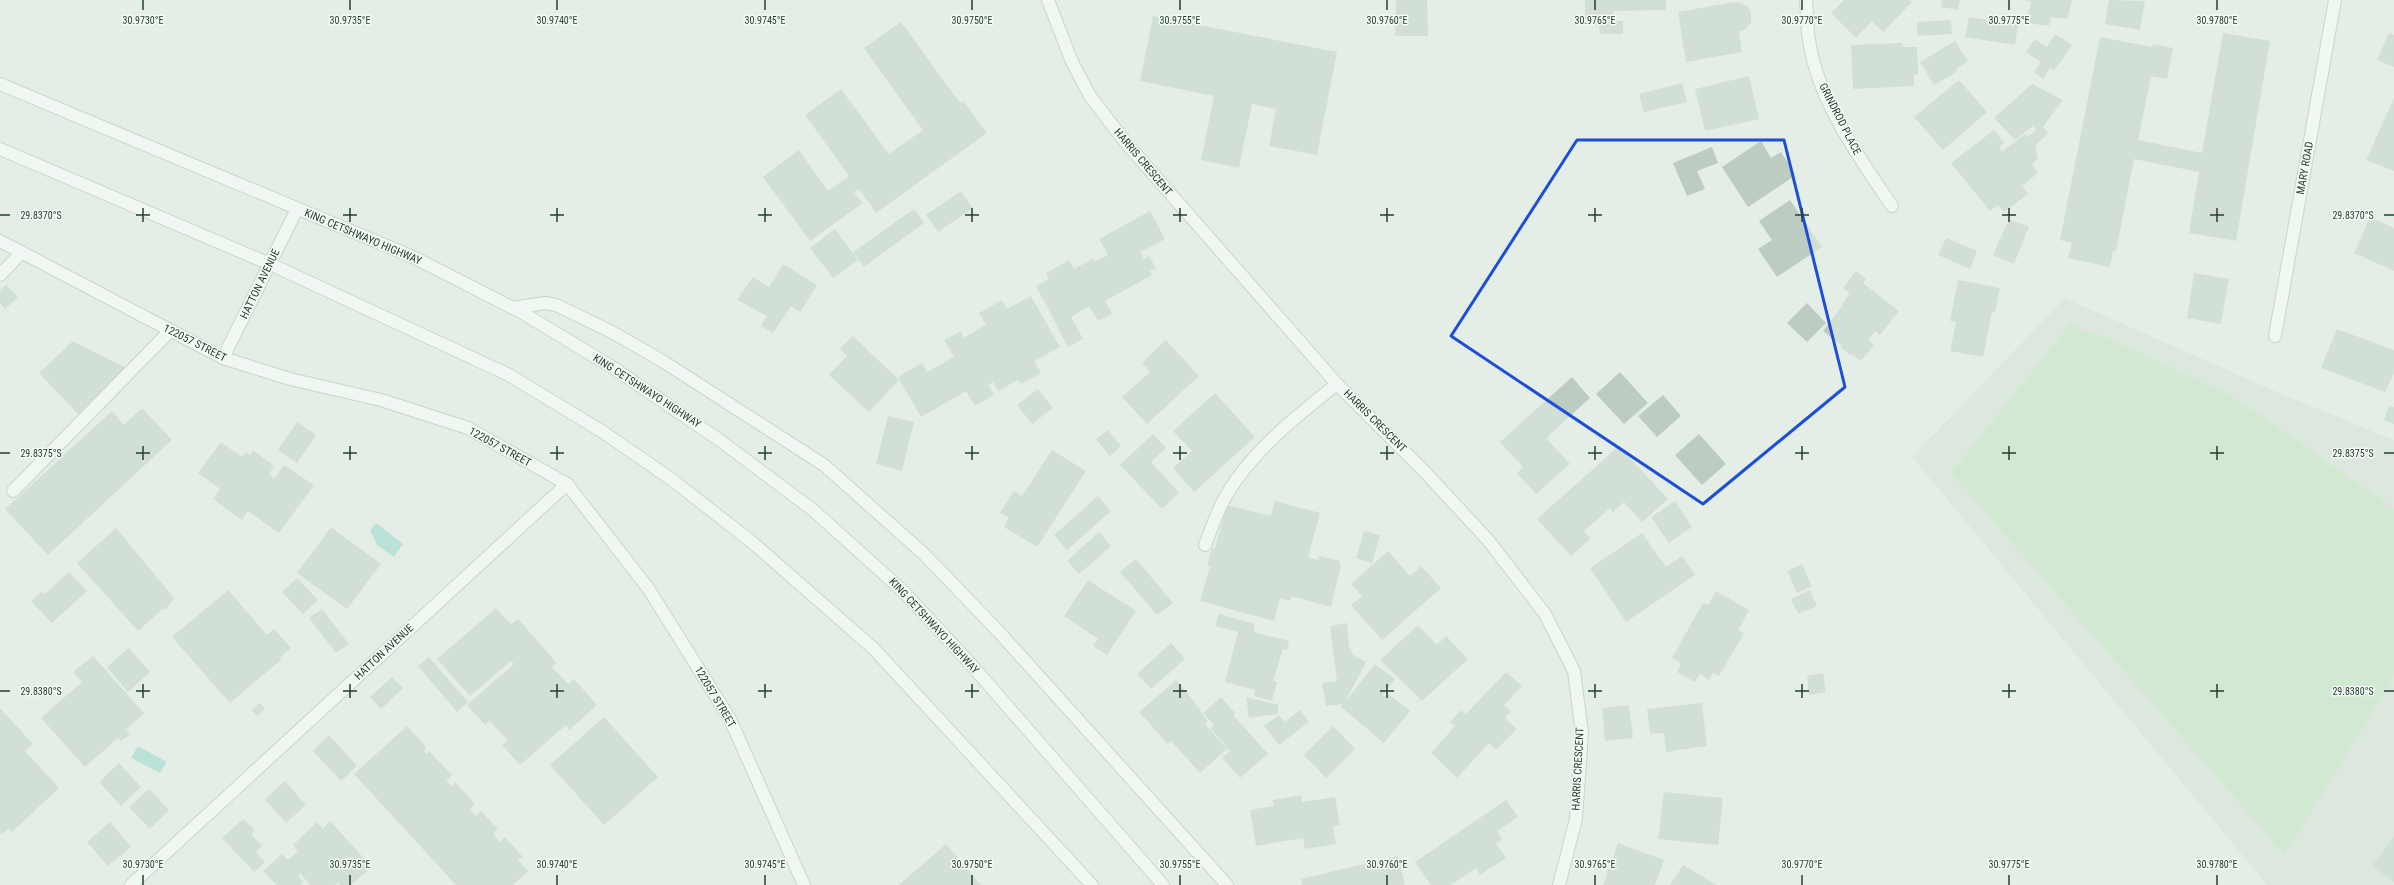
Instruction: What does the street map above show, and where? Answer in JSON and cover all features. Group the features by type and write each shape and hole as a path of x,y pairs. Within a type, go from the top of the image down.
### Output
{"street":[{"name":"HARRIS CRESCENT","path":"1048,0 1072,62 1094,102 1161,185 1337,384 1425,472 1488,540 1545,614 1574,671 1582,741 1576,819 1559,885"},
{"name":"GRINDROD PLACE","path":"1806,0 1809,40 1819,76 1836,117 1858,156 1892,206"},
{"name":"MARY ROAD","path":"2275,336 2335,0"},
{"name":"KING CETSHWAYO HIGHWAY","path":"0,84 297,210 410,256 513,308 612,368 718,439 824,520 903,591 968,661 1163,885"},
{"path":"0,149 270,264 509,375 603,432 671,479 753,543 874,649 1092,885"},
{"name":"HATTON AVENUE","path":"223,358 297,210"},
{"name":"122057 STREET","path":"0,241 223,358 290,379 382,400 468,428 566,484 648,588 730,719 804,885"},
{"path":"0,275 22,252"},
{"path":"513,308 545,303 556,305 612,332 664,362 824,464 924,554 977,609 1227,885"},
{"path":"14,491 170,331"},
{"path":"1205,545 1227,494 1242,474 1299,414 1337,384"},
{"name":"HATTON AVENUE","path":"131,885 566,484"}],"highlighted area":[{"path":"1577,140 1784,140 1845,387 1703,504 1451,336"}],"shaded area":[{"path":"2065,298 2284,395 2394,440 2394,885 2267,885 1912,457"}],"green space":[{"path":"2070,324 2123,345 2225,393 2259,414 2394,509 2394,673 2386,690 2285,855 1951,473"}],"water":[{"path":"376,523 403,544 394,557 377,545 370,530"},
{"path":"138,746 167,762 160,773 131,758"}],"building":[{"path":"1396,0 1427,0 1428,36 1395,36"},
{"path":"1585,0 1666,0 1666,10 1613,11 1613,21 1623,21 1623,34 1600,34 1599,25 1585,25"},
{"path":"1844,0 1909,0 1912,2 1883,32 1872,21 1856,38 1831,13"},
{"path":"1942,0 1960,0 1958,10 1941,7"},
{"path":"2025,0 2072,0 2067,19 2051,17 2049,26 2026,23 2031,2"},
{"path":"2109,0 2145,1 2140,30 2105,24"},
{"path":"1734,2 1741,3 1748,7 1751,14 1751,22 1746,29 1739,32 1742,52 1686,62 1678,12"},
{"path":"2004,14 2019,17 2015,45 1965,37 1969,17 2002,22"},
{"path":"1153,16 1337,52 1317,155 1269,146 1276,109 1252,104 1239,168 1201,160 1214,96 1140,81"},
{"path":"1951,20 1952,34 1917,36 1917,22"},
{"path":"901,22 960,103 963,101 987,133 876,213 859,189 854,192 863,203 810,241 763,177 799,150 828,191 849,176 805,115 841,89 889,154 923,130 864,48"},
{"path":"2223,33 2270,41 2236,241 2189,233 2199,172 2134,159 2116,251 2113,251 2110,267 2068,258 2072,243 2060,240 2100,37 2152,47 2153,44 2173,48 2167,79 2151,76 2138,140 2202,153"},
{"path":"2389,33 2394,35 2394,67 2377,60"},
{"path":"2055,34 2072,45 2054,71 2050,68 2043,79 2034,72 2041,62 2026,52 2035,39 2047,47"},
{"path":"1955,41 1968,61 1956,69 1958,71 1934,85 1920,62"},
{"path":"1902,43 1903,47 1917,47 1918,75 1914,75 1914,86 1853,89 1851,45"},
{"path":"1749,76 1759,119 1705,131 1695,89"},
{"path":"1959,80 1987,112 1943,150 1914,117"},
{"path":"1682,83 1687,102 1644,112 1639,94"},
{"path":"2032,84 2063,100 2043,127 2048,133 2035,146 2038,159 2032,164 2038,173 2022,186 2028,194 2004,212 1998,205 1990,211 1951,163 1994,130 2004,143 1999,147 2002,152 2025,134 2028,137 2036,130 2033,126 2015,140 1994,118"},
{"path":"2394,98 2394,171 2366,160"},
{"path":"1761,141 1771,158 1781,152 1796,175 1748,207 1722,167"},
{"path":"1712,147 1718,163 1697,171 1705,189 1687,196 1673,163"},
{"path":"961,191 973,208 938,232 926,215"},
{"path":"1790,200 1822,247 1777,277 1758,249 1772,240 1759,221"},
{"path":"914,209 924,223 864,267 853,252"},
{"path":"1150,211 1165,239 1140,252 1144,259 1149,256 1156,268 1150,271 1152,275 1105,301 1112,314 1098,321 1089,306 1071,317 1083,339 1068,347 1036,286 1049,279 1046,273 1069,260 1074,269 1094,258 1095,262 1108,255 1099,239"},
{"path":"2370,217 2394,228 2394,271 2354,253"},
{"path":"2009,219 2029,227 2014,264 1993,255"},
{"path":"835,229 858,260 833,278 810,248"},
{"path":"1946,238 1977,251 1970,269 1938,255"},
{"path":"783,264 817,285 800,312 791,306 773,333 761,326 767,316 737,300 753,277 769,287"},
{"path":"1856,271 1866,279 1863,283 1899,311 1880,335 1875,331 1868,340 1874,345 1861,361 1852,354 1851,356 1841,348 1842,346 1823,331 1843,305 1842,304 1850,293 1843,288"},
{"path":"2194,273 2229,279 2221,324 2187,318"},
{"path":"1958,280 2000,288 1995,312 1992,312 1983,357 1950,351 1956,322 1950,321"},
{"path":"6,285 18,297 5,309 0,303 0,290"},
{"path":"1031,296 1060,347 1034,361 1041,373 1021,384 1018,380 998,391 993,382 988,385 994,395 975,406 966,391 921,417 898,377 922,363 927,372 954,357 944,340 961,331 964,338 986,325 979,313 1002,300 1007,309"},
{"path":"1807,303 1826,323 1807,342 1787,323"},
{"path":"2337,329 2394,350 2394,373 2385,392 2321,368"},
{"path":"853,336 899,380 869,412 829,375 847,356 840,349"},
{"path":"1166,340 1199,376 1147,424 1122,397 1150,372 1142,363"},
{"path":"73,341 126,368 78,414 39,373"},
{"path":"1620,372 1648,403 1624,424 1596,394"},
{"path":"1572,377 1590,398 1549,435 1547,439 1570,464 1536,494 1517,473 1523,467 1500,442"},
{"path":"1038,389 1053,408 1032,424 1017,405"},
{"path":"1215,393 1255,437 1194,492 1173,468 1192,451 1173,431"},
{"path":"1663,395 1681,416 1657,437 1638,416"},
{"path":"2389,406 2394,407 2394,424 2384,420"},
{"path":"142,408 172,440 48,555 5,509 112,411 124,425"},
{"path":"888,416 914,422 902,471 876,464"},
{"path":"297,422 316,435 297,463 278,450"},
{"path":"1108,430 1121,446 1110,456 1096,439"},
{"path":"1153,434 1166,448 1151,462 1179,493 1162,509 1120,465"},
{"path":"1699,434 1726,464 1702,485 1675,455"},
{"path":"221,442 242,457 246,452 250,455 253,450 274,466 269,474 275,478 284,465 314,485 279,533 248,511 242,520 213,499 220,489 198,473"},
{"path":"1619,446 1668,499 1642,522 1624,502 1613,512 1610,508 1584,531 1591,538 1571,556 1537,519"},
{"path":"1052,450 1086,471 1037,547 1004,527 1009,518 1000,513 1014,491 1022,496"},
{"path":"1098,496 1111,511 1067,550 1054,535"},
{"path":"1275,501 1320,513 1308,557 1318,560 1319,556 1340,561 1339,565 1341,565 1331,607 1291,596 1290,601 1280,598 1274,621 1200,601 1210,566 1207,566 1212,548 1215,548 1227,505 1271,516"},
{"path":"1675,501 1692,527 1669,543 1651,517"},
{"path":"331,527 381,564 347,609 297,573"},
{"path":"116,528 174,598 165,610 164,608 138,631 77,563"},
{"path":"1364,531 1380,535 1372,563 1356,558"},
{"path":"1099,532 1111,546 1079,574 1067,561"},
{"path":"1642,533 1666,567 1682,556 1695,575 1626,622 1590,568"},
{"path":"1388,551 1410,576 1421,566 1441,588 1382,640 1351,605 1362,596 1351,584"},
{"path":"1136,559 1173,603 1157,615 1120,572"},
{"path":"1802,564 1812,586 1797,593 1787,571"},
{"path":"69,572 87,591 52,623 31,601 42,591 45,594"},
{"path":"297,578 318,600 303,614 282,592"},
{"path":"1088,580 1136,611 1107,655 1093,646 1098,639 1064,616"},
{"path":"228,590 267,635 274,629 291,648 280,657 282,659 230,703 172,637"},
{"path":"1810,590 1817,606 1798,614 1791,599"},
{"path":"1716,591 1749,610 1738,630 1744,633 1719,676 1713,673 1709,680 1700,674 1695,682 1677,672 1681,663 1672,658 1703,603 1708,605"},
{"path":"496,608 511,625 518,619 557,663 552,667 568,684 574,679 597,705 569,730 566,725 520,765 502,745 508,741 490,721 485,725 467,705 514,664 511,661 470,696 437,659"},
{"path":"322,609 349,644 336,653 309,618"},
{"path":"1219,614 1255,624 1254,632 1289,641 1287,650 1283,649 1273,681 1277,682 1272,701 1254,696 1255,690 1225,682 1238,632 1215,626"},
{"path":"1347,623 1349,647 1353,655 1366,662 1344,704 1326,706 1322,683 1337,681 1330,626"},
{"path":"1418,625 1437,645 1446,636 1468,659 1422,701 1380,660"},
{"path":"1171,643 1185,659 1151,689 1137,674"},
{"path":"129,648 150,672 128,692 107,667"},
{"path":"93,656 144,713 126,730 130,734 121,741 118,738 85,767 41,718 82,682 73,672"},
{"path":"429,657 468,702 457,712 418,666"},
{"path":"1375,664 1395,679 1382,696 1384,697 1387,693 1410,711 1384,743 1341,707"},
{"path":"1506,672 1522,686 1504,705 1511,711 1505,718 1517,729 1496,750 1489,743 1457,778 1431,753 1455,726 1450,722 1461,710 1466,714"},
{"path":"1823,673 1826,692 1809,695 1807,676"},
{"path":"392,677 403,688 381,709 370,697"},
{"path":"1176,680 1208,721 1205,724 1227,749 1200,773 1171,741 1168,744 1139,712"},
{"path":"1221,697 1235,713 1233,715 1268,754 1240,778 1222,758 1230,751 1210,728 1214,725 1203,713"},
{"path":"1246,697 1278,705 1278,714 1249,718"},
{"path":"260,703 265,709 257,716 252,710"},
{"path":"1702,703 1707,746 1666,752 1664,733 1650,734 1647,709"},
{"path":"1629,705 1633,738 1605,741 1602,708"},
{"path":"0,708 33,744 25,751 59,788 12,832 9,828 2,834 0,832"},
{"path":"1300,710 1309,722 1279,745 1264,726 1279,715 1285,722"},
{"path":"604,717 658,777 604,825 550,765"},
{"path":"407,726 426,747 424,751 427,754 429,751 452,775 446,781 452,786 455,782 475,804 470,809 476,816 481,811 498,829 493,834 500,842 505,837 523,857 518,860 528,871 513,885 456,885 354,774"},
{"path":"1333,726 1355,749 1326,778 1304,755"},
{"path":"329,735 357,766 341,781 313,751"},
{"path":"119,763 141,787 121,806 99,782"},
{"path":"285,781 306,805 286,823 265,799"},
{"path":"149,789 169,810 150,829 129,807"},
{"path":"1664,792 1723,798 1718,845 1658,839"},
{"path":"1301,795 1302,802 1335,797 1340,825 1333,826 1336,844 1305,849 1303,838 1256,846 1250,810 1274,806 1273,800"},
{"path":"1506,800 1518,817 1497,831 1502,840 1496,844 1506,858 1480,875 1476,868 1451,885 1431,885 1415,862"},
{"path":"243,819 255,830 251,834 262,846 256,852 265,862 254,872 222,838"},
{"path":"330,821 372,867 351,885 340,885 338,882 335,885 310,885 300,873 298,876 303,882 301,885 276,885 263,871 282,854 288,860 298,851 293,845 317,822 323,829"},
{"path":"110,822 131,847 108,866 87,842"},
{"path":"2394,837 2394,882 2372,866"},
{"path":"1618,843 1664,860 1655,885 1603,885"},
{"path":"946,844 981,885 899,885"},
{"path":"1398,856 1405,885 1302,885 1301,879"},
{"path":"1683,865 1717,885 1670,885"}]}
